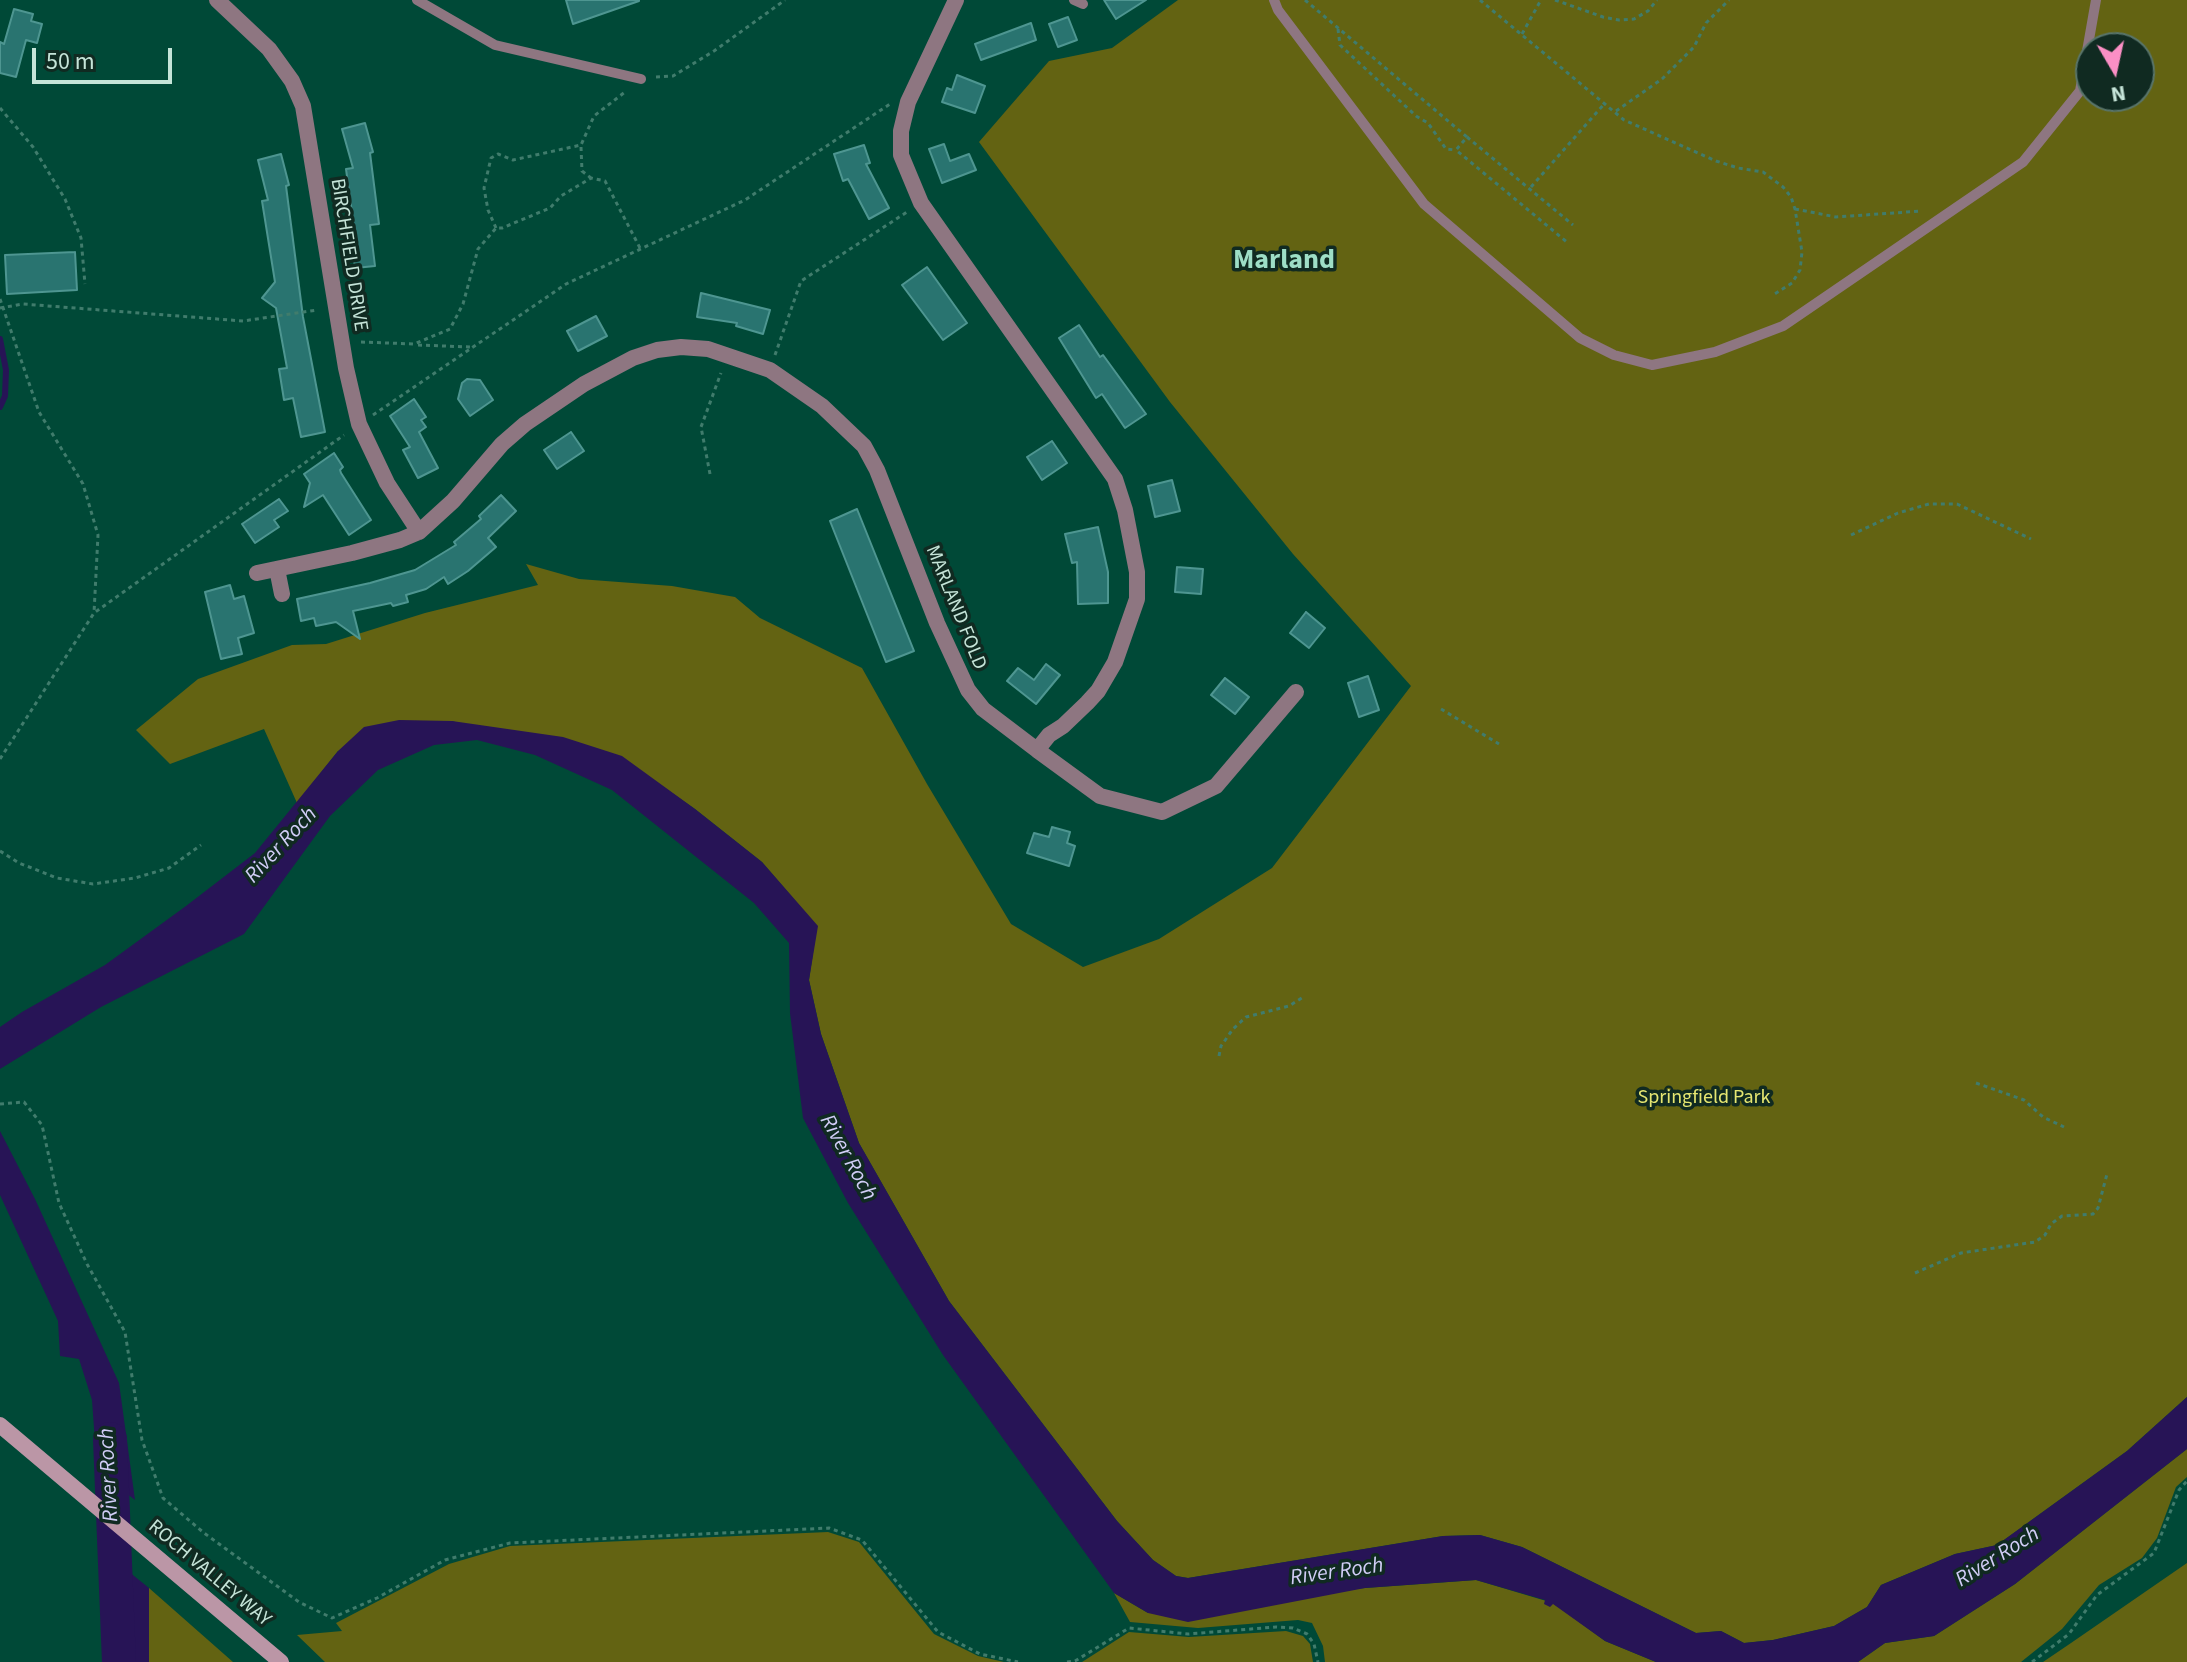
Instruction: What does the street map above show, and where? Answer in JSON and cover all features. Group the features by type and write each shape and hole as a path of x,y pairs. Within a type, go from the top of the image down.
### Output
{"main road":[{"name":"ROCH VALLEY WAY","path":"0,1425 281,1662"}],"street":[{"name":"BIRCHFIELD DRIVE","path":"217,0 269,49 292,81 303,106 342,342 359,424 387,483 419,532"},
{"path":"956,0 908,102 899,145 908,174 921,203 1115,479 1134,547 1137,599 1115,662 1098,691 1063,726 1049,735 1037,750"},
{"name":"MARLAND FOLD","path":"257,573 352,553 419,532 453,501 502,444 525,424 584,384 633,358 657,350 681,347 708,349 770,370 822,406 864,446 877,470 937,623 968,690 983,709 1100,796 1162,812 1216,786 1296,692"},
{"path":"277,569 282,594"}],"lane":[{"path":"417,0 495,45 641,79"},
{"path":"1274,0 1278,10 1424,204 1580,338 1614,355 1652,365 1715,352 1783,326 2023,162 2080,91 2096,0"}],"path":[{"path":"640,248 605,181 591,178 582,171 581,145 594,116 641,79 673,76 785,0"},
{"path":"1305,0 1573,225"},
{"path":"1480,0 1624,120 1716,161 1763,172 1783,187 1795,209 1802,252 1800,270 1792,283 1773,295"},
{"path":"1522,34 1541,0"},
{"path":"1555,0 1619,20 1634,19 1648,11 1657,0"},
{"path":"1615,111 1662,79 1694,47 1706,23 1729,0"},
{"path":"1338,29 1340,45 1416,116 1428,123 1446,149 1456,150 1568,243"},
{"path":"0,759 94,613 359,424 566,284 745,200 893,103 908,102"},
{"path":"1530,189 1605,103"},
{"path":"0,108 33,147 65,199 81,238 85,284"},
{"path":"1456,150 1467,137"},
{"path":"496,228 488,210 484,188 491,158 498,154 513,160 581,145"},
{"path":"414,344 450,329 463,304 478,249 496,228 550,208 561,196 591,178"},
{"path":"770,370 801,281 921,203"},
{"path":"1795,209 1836,217 1925,211"},
{"path":"0,299 39,412 83,484 98,535 94,613"},
{"path":"1,308 23,304 243,321 337,307"},
{"path":"342,342 473,347"},
{"path":"710,474 701,427 728,354"},
{"path":"1851,535 1898,513 1929,504 1957,504 2031,539"},
{"path":"1441,709 1499,744"},
{"path":"0,851 19,863 57,878 93,884 135,878 169,868 201,845"},
{"path":"1219,1056 1221,1046 1246,1017 1289,1006 1305,996"},
{"path":"1976,1083 2024,1100 2043,1117 2064,1127"},
{"path":"0,1104 24,1102 42,1125 59,1203 87,1264 125,1332 142,1440 163,1498 204,1533 299,1602 332,1618 377,1598 445,1560 510,1543 829,1528 862,1540 938,1632 980,1654 1018,1662"},
{"path":"1915,1273 1961,1253 2035,1242 2062,1216 2093,1214 2098,1208 2107,1174"},
{"path":"2032,1662 2069,1634 2097,1595 2154,1553 2179,1490 2187,1481"},
{"path":"1067,1662 1075,1661 1129,1628 1188,1634 1276,1627 1293,1628 1307,1634 1314,1644 1318,1662"}],"green space":[{"name":"Springfield Park","path":"1178,0 2187,0 2187,1397 2127,1451 1997,1545 1955,1554 1881,1585 1867,1607 1834,1626 1773,1640 1744,1643 1721,1631 1696,1633 1522,1547 1480,1535 1443,1536 1188,1578 1176,1576 1153,1560 1117,1521 949,1301 859,1143 821,1034 809,980 817,926 762,862 662,786 452,721 338,751 297,803 264,729 170,764 136,730 198,679 292,645 326,644 425,613 538,585 526,564 579,579 672,586 735,597 760,618 862,668 1011,924 1083,967 1159,939 1272,868 1411,686 1293,554 1170,402 979,142 1049,61 1112,48"},
{"path":"2187,1449 2187,1477 2176,1487 2157,1538 2142,1558 2099,1585 2062,1629 2021,1662 1858,1662 1885,1643 1934,1636 2015,1584"},
{"path":"828,1532 859,1542 934,1634 978,1656 1004,1662 325,1662 297,1635 342,1631 336,1623 449,1564 510,1546"},
{"path":"2187,1563 2187,1662 2043,1662 2071,1643"},
{"path":"1476,1580 1553,1603 1605,1641 1656,1662 1325,1662 1323,1646 1312,1623 1298,1620 1198,1628 1130,1622 1114,1593 1148,1613 1365,1588"},
{"path":"149,1588 233,1662 149,1662"},
{"path":"1286,1631 1303,1636 1310,1644 1313,1662 1082,1662 1129,1632 1189,1637"}],"water":[{"path":"399,720 452,721 563,737 622,756 762,862 818,926 809,980 821,1034 859,1143 949,1301 1117,1521 1153,1560 1176,1576 1188,1578 1443,1536 1480,1535 1522,1547 1696,1633 1721,1631 1744,1643 1773,1640 1834,1626 1867,1607 1881,1585 1955,1554 1997,1545 2127,1451 2187,1397 2187,1449 2015,1584 1934,1636 1885,1643 1858,1662 1656,1662 1605,1641 1553,1604 1550,1607 1544,1604 1545,1600 1476,1580 1365,1588 1188,1622 1148,1613 1114,1593 943,1355 848,1203 803,1118 790,1013 789,943 754,903 612,790 535,755 477,740 434,745 378,770 330,816 244,934 101,1007 0,1069 0,1027 105,965 255,853 338,751 364,727"},
{"path":"0,1131 35,1199 119,1383 135,1500 97,1470 92,1400 79,1359 60,1356 58,1321 0,1195"},
{"path":"108,1555 149,1588 149,1662 109,1662"}],"building":[{"path":"566,0 639,0 639,1 573,24"},
{"path":"1104,0 1146,0 1116,19"},
{"path":"14,9 33,14 31,21 42,24 37,43 26,40 16,77 0,73 0,42 4,44"},
{"path":"1068,17 1077,40 1058,47 1049,24"},
{"path":"1031,23 1036,40 981,60 975,44"},
{"path":"957,75 985,86 975,113 942,102 947,88 952,90"},
{"path":"365,123 373,152 370,153 379,224 370,225 375,266 355,268 346,169 353,168 342,129"},
{"path":"944,144 950,161 969,154 976,170 942,183 929,149"},
{"path":"864,145 870,163 866,164 889,208 869,219 848,179 843,181 834,154"},
{"path":"281,154 289,185 286,186 303,317 325,432 301,437 293,398 284,400 279,369 287,368 276,308 262,298 275,282 262,201 268,200 258,160"},
{"path":"75,252 77,290 7,294 5,255"},
{"path":"927,267 967,323 943,340 902,285"},
{"path":"701,293 770,310 763,334 736,326 737,323 697,317"},
{"path":"596,316 607,336 578,351 567,331"},
{"path":"1079,325 1100,357 1103,355 1146,414 1125,428 1102,394 1096,398 1059,338"},
{"path":"467,379 480,380 493,400 470,416 458,399 462,383"},
{"path":"414,399 426,417 421,420 426,427 419,432 438,468 418,478 403,450 410,447 390,416"},
{"path":"571,432 584,451 557,469 544,450"},
{"path":"1052,441 1067,463 1042,480 1027,457"},
{"path":"334,453 343,467 341,473 371,520 349,535 323,495 304,507 310,483 304,474"},
{"path":"1172,480 1180,511 1155,517 1148,486"},
{"path":"501,495 516,511 488,538 496,547 448,584 444,577 426,589 406,595 408,602 353,611 360,639 336,622 316,626 314,618 301,621 297,599 415,570 456,545 454,542 481,519 479,516"},
{"path":"279,499 288,511 274,520 279,527 255,543 242,524"},
{"path":"857,509 914,651 886,662 830,521"},
{"path":"1098,527 1108,572 1108,603 1078,604 1077,562 1072,563 1065,534"},
{"path":"1177,567 1203,569 1201,594 1175,592"},
{"path":"230,585 234,599 244,596 254,633 238,638 242,654 221,659 205,592"},
{"path":"1306,612 1325,628 1309,648 1290,633"},
{"path":"1046,664 1060,675 1036,704 1007,681 1018,668 1034,680"},
{"path":"1368,676 1379,710 1359,717 1348,683"},
{"path":"1225,678 1249,697 1235,714 1211,695"},
{"path":"1052,827 1070,832 1067,843 1075,846 1069,866 1027,853 1034,833 1049,837"}],"waterway":[{"path":"0,339 6,370 5,396 0,407"},
{"name":"River Roch","path":"110,1439 119,1662"}],"district":[{"name":"Marland","path":"1284,262"}]}
